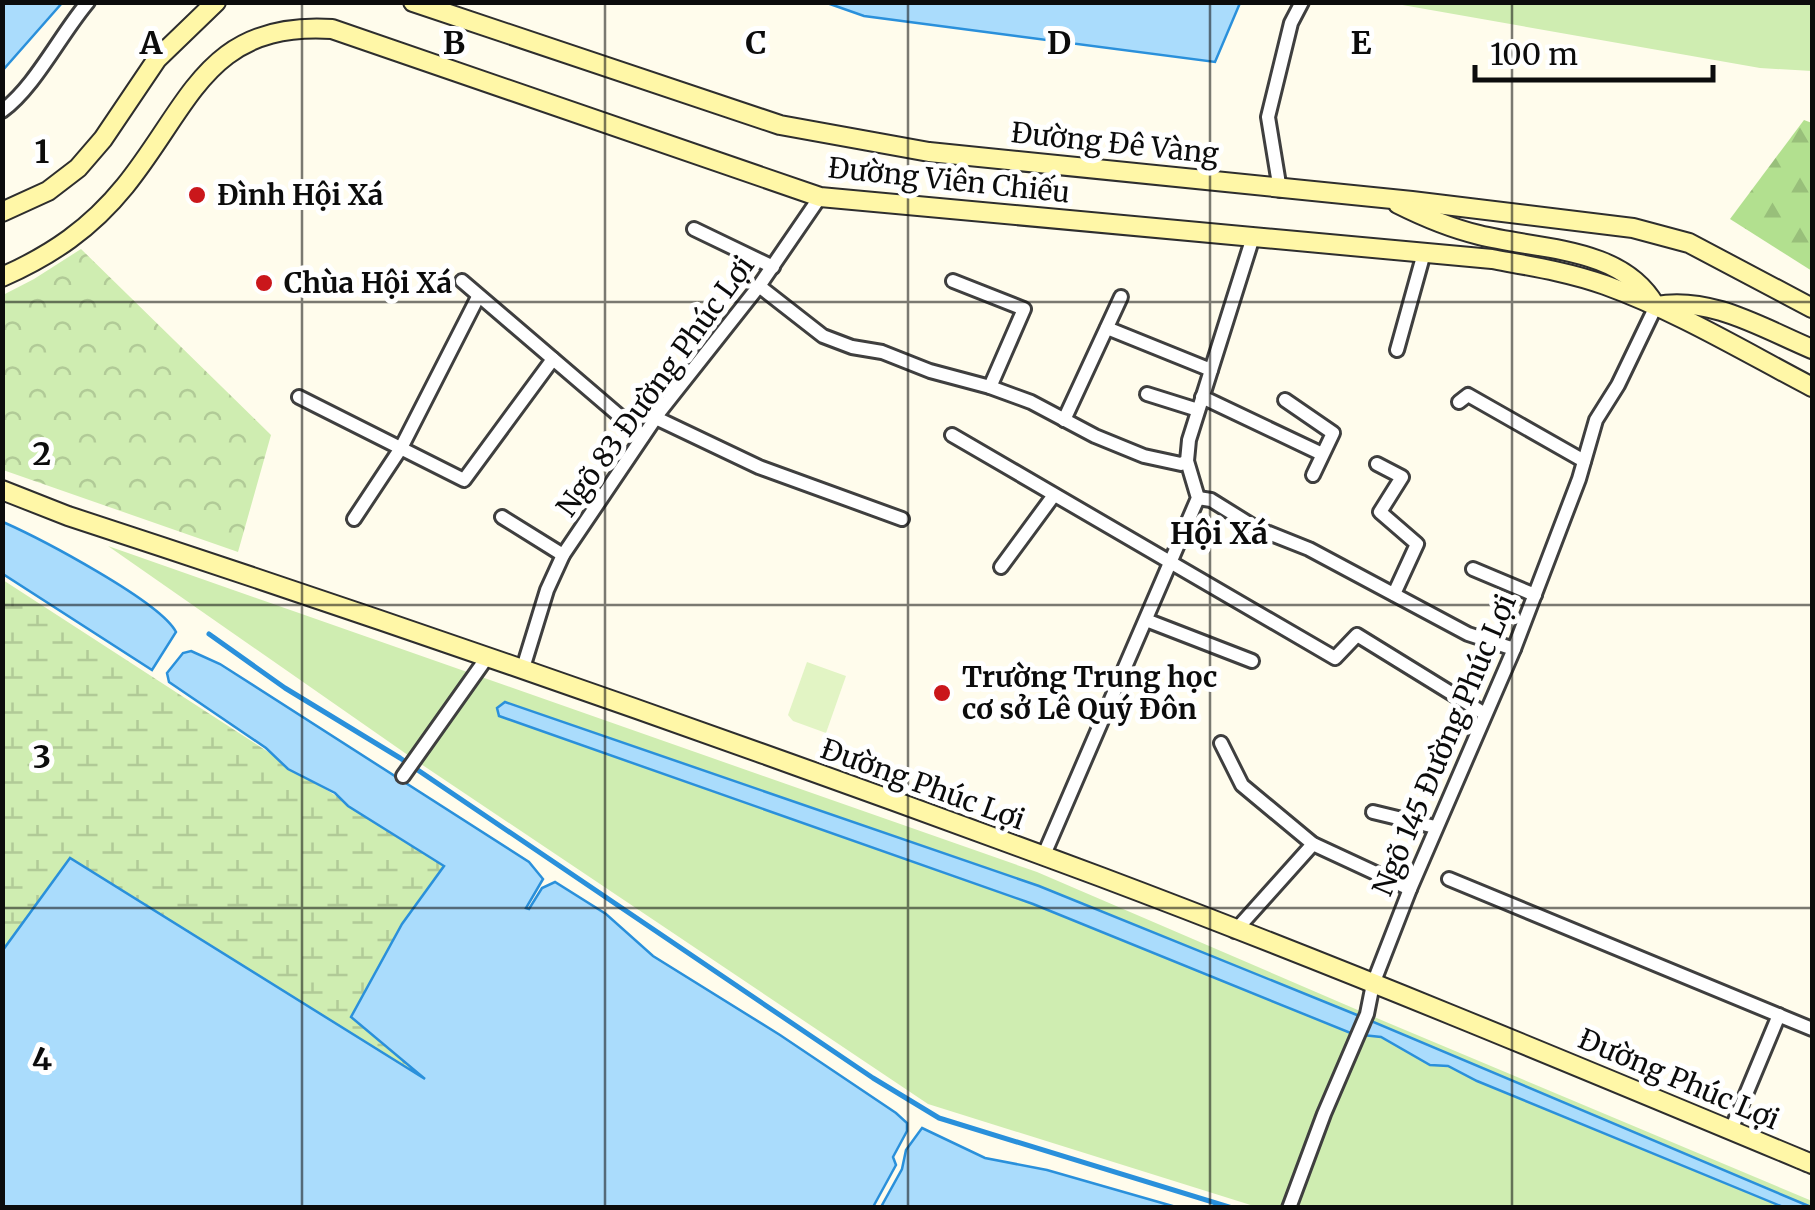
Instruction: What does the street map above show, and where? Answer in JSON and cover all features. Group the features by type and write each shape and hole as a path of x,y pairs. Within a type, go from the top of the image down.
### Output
{"street":[{"path":"2,111 26,89 88,2"},
{"path":"2,212 48,191 78,168 103,139 157,60 216,2"},
{"name":"Đường Đê Vàng","path":"413,2 817,134 929,152 1633,228 1716,255 1812,308"},
{"path":"1280,190 1268,116 1291,23 1302,2"},
{"name":"Đường Viên Chiếu","path":"2,277 72,240 100,214 180,107 226,55 261,34 298,27 332,29 820,197 1548,268 1603,284 1656,306 1812,387"},
{"name":"Ngõ 83 Đường Phúc Lợi","path":"523,668 562,555 643,436 759,286 820,197"},
{"path":"1389,199 1447,226 1617,268 1633,276 1656,306 1676,302 1715,308 1812,349"},
{"path":"694,230 773,267"},
{"path":"1044,857 1198,498 1187,460 1188,440 1253,237"},
{"path":"1396,350 1424,253"},
{"path":"462,280 643,436"},
{"path":"953,282 1024,309 990,387"},
{"path":"759,286 823,336 1031,402 1144,456 1181,464 1187,460"},
{"path":"354,519 402,448 478,296"},
{"path":"1064,420 1121,297"},
{"name":"Ngõ 145 Đường Phúc Lợi","path":"1289,1208 1366,1014 1373,984 1410,889 1514,649 1596,420 1618,386 1656,306"},
{"path":"1107,328 1211,370"},
{"path":"298,397 464,480 552,359"},
{"path":"1147,394 1200,404 1322,454"},
{"path":"1459,402 1468,395 1584,460"},
{"path":"1285,400 1332,433 1313,475"},
{"path":"656,418 759,467 902,519"},
{"path":"952,434 1335,658 1356,636 1485,714"},
{"path":"1377,464 1402,477 1380,512 1418,544 1394,594"},
{"name":"Đường Phúc Lợi","path":"2,490 68,516 523,668 1044,857 1373,984 1812,1164"},
{"path":"1001,567 1054,496"},
{"path":"1198,498 1211,500 1256,528 1309,550 1468,634 1514,649"},
{"path":"502,517 562,555"},
{"path":"1474,568 1535,595"},
{"path":"1146,620 1252,661"},
{"path":"408,769 488,656"},
{"path":"1221,743 1242,785 1313,844 1410,889"},
{"path":"1373,812 1435,827"},
{"path":"1235,931 1313,844"},
{"path":"1448,879 1812,1028"},
{"path":"1731,1130 1779,1015"}],"green space":[{"path":"1391,3 1812,3 1812,71 1760,68"},
{"path":"1804,120 1812,123 1812,271 1730,219"},
{"path":"81,249 271,435 238,552 3,470 3,295"},
{"path":"108,546 1037,872 1812,1201 1812,1207 1257,1207 928,1104 415,760"},
{"path":"3,580 444,866 434,1085 71,859 3,950"},
{"path":"807,662 846,676 826,733 793,721 788,715"}],"water":[{"path":"2,3 62,3 3,70"},
{"path":"827,3 1240,3 1215,62 864,16"},
{"path":"3,522 97,571 165,619 176,632 152,670 3,574"},
{"path":"191,651 220,664 529,862 543,879 526,908 542,888 555,882 606,914 653,956 896,1113 907,1123 907,1131 893,1157 896,1165 873,1207 3,1208 3,950 70,858 425,1079 351,1017 402,924 444,866 348,806 335,793 288,769 266,748 169,682 167,673 183,653"},
{"path":"505,702 1039,886 1811,1207 1783,1207 1448,1066 1430,1065 1381,1037 1353,1034 1033,904 499,716 497,708"},
{"path":"922,1128 985,1158 1047,1170 1176,1207 881,1207 902,1169 906,1150"}],"waterway":[{"path":"209,634 285,688 400,758 873,1078 939,1118 1232,1208"}],"place":[{"name":"Đình Hội Xá","path":"197,195"},
{"name":"Chùa Hội Xá","path":"264,283"},
{"name":"Trường Trung học cơ sở Lê Quý Đôn","path":"942,693"}],"district":[{"name":"Hội Xá","path":"1219,534"}]}
